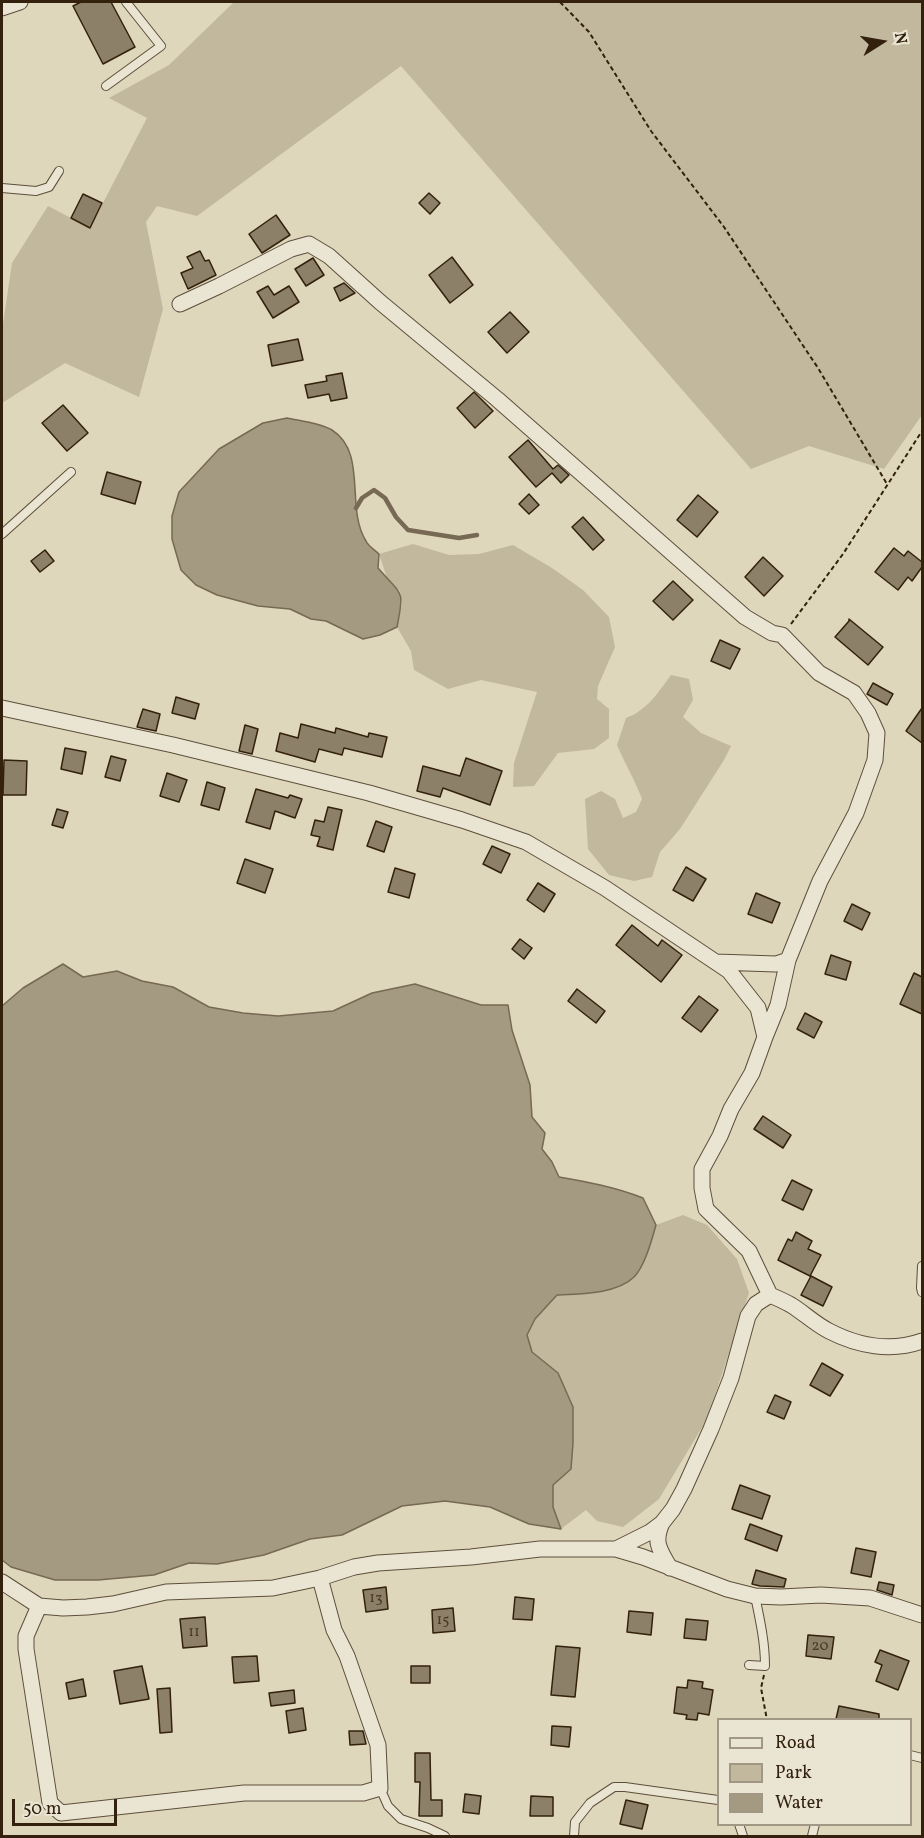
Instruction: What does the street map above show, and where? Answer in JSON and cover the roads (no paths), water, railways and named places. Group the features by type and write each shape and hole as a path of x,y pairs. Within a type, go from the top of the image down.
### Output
{"street":[{"path":"2,8 20,2"},
{"path":"180,304 291,249 309,244 329,256 380,302 497,399 745,617 771,633 782,635 819,672 854,693 868,713 877,733 876,760 856,813 820,881 788,960 778,1005 752,1073 731,1109 720,1136 702,1169 702,1188 706,1209 749,1251 770,1295 790,1304 828,1331 856,1342 883,1347 901,1347 922,1341"},
{"path":"2,708 173,745 369,793 462,820 525,842 605,888 729,971 758,1008 765,1037"},
{"path":"716,962 776,964 788,960"},
{"path":"616,1550 640,1538 662,1522 673,1509 711,1429 731,1378 748,1316 756,1304 770,1295"},
{"path":"662,1522 657,1533 657,1545 670,1568"},
{"path":"2,1582 39,1606 87,1607 166,1592 273,1588 378,1563 480,1557 540,1549 616,1550 643,1557 727,1589 755,1596 781,1598 820,1595 870,1598 922,1615"},
{"path":"39,1606 27,1636 26,1649 50,1803 61,1813 244,1793 363,1793 380,1788 378,1745 347,1656 334,1630 320,1578"}],"lane":[{"path":"106,86 161,46 126,2"},
{"path":"2,188 36,190 49,187 59,171"},
{"path":"2,534 71,472"},
{"path":"922,1266 922,1292"},
{"path":"749,1665 765,1666 762,1627 755,1596"},
{"path":"574,1836 575,1822 590,1803 614,1787 717,1800"},
{"path":"380,1788 388,1806 401,1819 428,1827 445,1836"}],"water":[{"path":"287,418 332,430 343,440 350,452 360,528 367,543 379,554 378,568 400,593 401,605 397,627 380,635 363,639 326,621 311,619 290,609 258,606 217,595 196,585 181,570 172,539 172,516 179,492 219,449 263,423"},
{"path":"63,964 83,977 117,971 142,981 173,987 209,1007 243,1013 278,1016 333,1011 372,993 415,984 481,1005 508,1005 512,1030 530,1085 532,1117 545,1133 542,1149 552,1162 559,1177 612,1188 643,1198 656,1225 645,1259 638,1272 627,1283 608,1290 557,1295 535,1319 527,1335 532,1352 558,1373 573,1407 571,1469 553,1485 553,1507 561,1529 529,1524 490,1507 445,1501 402,1506 342,1535 310,1539 264,1555 217,1564 189,1563 154,1575 98,1580 55,1580 11,1567 2,1560 2,1006 23,988"}],"waterway":[{"path":"356,508 362,498 374,490 385,498 396,517 408,530 459,538 477,535"}]}
